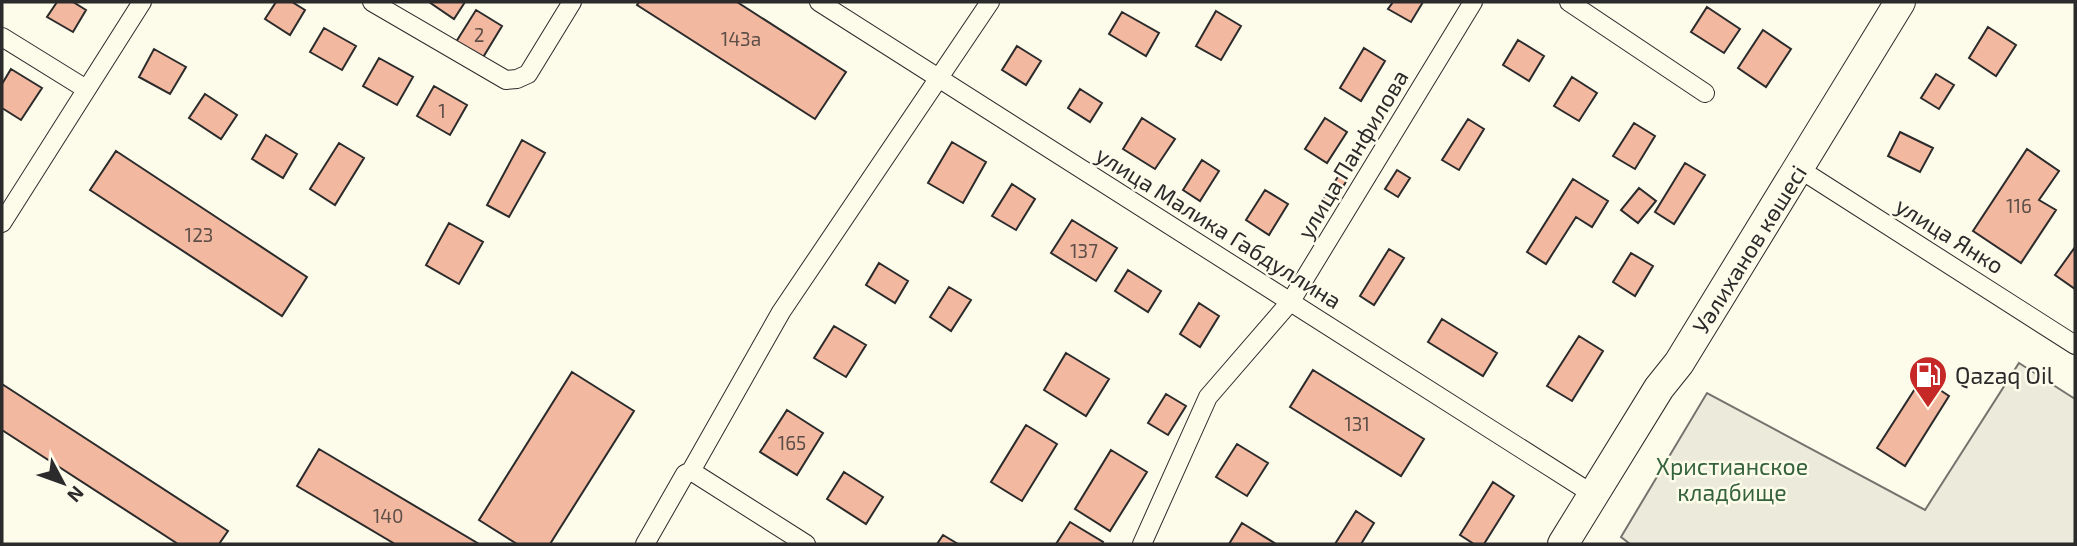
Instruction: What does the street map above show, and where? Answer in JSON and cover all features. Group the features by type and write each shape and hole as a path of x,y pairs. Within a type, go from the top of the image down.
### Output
{"highway":[{"name":"Уәлиханов көшесі","path":"1563,544 1659,388 1679,363 1900,2"},
{"path":"1574,544 1667,395 1679,363"}],"street":[{"path":"2,223 142,2"},
{"path":"372,2 506,80 528,74 572,2"},
{"name":"улица Малика Габдуллина","path":"819,2 1594,495"},
{"path":"645,544 685,474 691,471 781,312 990,2"},
{"name":"улица Панфилова","path":"1142,544 1208,397 1291,301 1473,2"},
{"path":"1569,2 1705,93"},
{"path":"2,37 86,89"},
{"name":"улица Янко","path":"1798,168 2075,345"},
{"path":"691,471 806,544"}],"green space":[{"name":"Христианское кладбище","path":"2019,363 2075,399 2075,544 1630,544 1621,537 1707,393 1925,510"}],"building":[{"path":"57,2 73,2 86,10 73,32 47,17"},
{"path":"276,2 292,2 305,10 290,35 265,19"},
{"path":"429,2 465,2 454,19"},
{"path":"639,2 737,2 846,72 815,119 637,5"},
{"path":"1393,2 1423,2 1411,22 1388,9"},
{"path":"1707,7 1740,29 1724,53 1691,32"},
{"path":"476,10 502,26 482,59 456,42"},
{"path":"1216,11 1241,26 1221,60 1196,46"},
{"path":"1122,12 1159,33 1146,56 1109,34"},
{"path":"1988,27 2016,45 1996,76 1969,58"},
{"path":"324,28 356,46 342,70 310,52"},
{"path":"1763,30 1791,49 1766,87 1738,68"},
{"path":"1518,40 1544,56 1529,81 1503,65"},
{"path":"1017,46 1041,61 1026,85 1002,70"},
{"path":"1364,48 1385,61 1361,101 1340,88"},
{"path":"154,49 186,67 170,94 139,77"},
{"path":"379,58 413,77 397,105 363,86"},
{"path":"11,69 42,88 21,120 2,108 2,84"},
{"path":"1936,74 1954,85 1939,109 1921,98"},
{"path":"1572,77 1597,93 1579,121 1554,106"},
{"path":"434,86 467,105 450,135 417,116"},
{"path":"1080,89 1102,103 1090,122 1068,108"},
{"path":"205,94 237,115 221,139 189,118"},
{"path":"1142,118 1175,139 1155,169 1123,149"},
{"path":"1325,118 1347,132 1327,163 1305,149"},
{"path":"1468,119 1484,129 1459,170 1442,160"},
{"path":"1634,123 1655,136 1635,169 1613,156"},
{"path":"1900,132 1933,148 1920,172 1888,156"},
{"path":"266,135 297,154 283,178 252,159"},
{"path":"522,140 545,153 509,217 487,205"},
{"path":"952,142 986,162 963,203 928,183"},
{"path":"339,143 364,158 335,205 310,189"},
{"path":"2027,149 2059,171 2039,200 2056,210 2021,263 1973,231"},
{"path":"116,151 307,277 282,316 90,190"},
{"path":"1202,160 1219,171 1200,201 1183,190"},
{"path":"1685,163 1705,175 1674,224 1655,212"},
{"path":"1397,170 1410,178 1398,197 1385,189"},
{"path":"1339,175 1347,180 1332,205 1323,200"},
{"path":"1573,179 1608,201 1592,227 1576,217 1546,264 1527,252"},
{"path":"1012,184 1035,199 1016,230 992,216"},
{"path":"1639,188 1656,201 1638,223 1621,210"},
{"path":"1265,190 1288,204 1269,235 1246,220"},
{"path":"1072,220 1117,248 1096,281 1051,253"},
{"path":"449,223 483,242 459,284 426,265"},
{"path":"2075,247 2075,289 2055,275"},
{"path":"1389,249 1404,258 1374,305 1360,296"},
{"path":"1631,253 1653,266 1635,296 1613,282"},
{"path":"879,263 908,281 895,303 866,285"},
{"path":"1128,270 1161,291 1148,312 1115,291"},
{"path":"949,287 971,300 951,331 930,317"},
{"path":"1199,303 1219,316 1200,347 1180,334"},
{"path":"1442,319 1497,353 1483,376 1428,342"},
{"path":"834,326 866,345 846,377 814,358"},
{"path":"1579,336 1603,351 1572,401 1547,386"},
{"path":"1066,353 1109,379 1086,416 1044,390"},
{"path":"1313,370 1424,439 1401,476 1290,407"},
{"path":"572,372 634,411 550,544 517,544 479,520"},
{"path":"1922,378 1949,396 1905,466 1877,448"},
{"path":"2,384 228,531 219,544 178,544 2,430"},
{"path":"1166,394 1186,406 1168,435 1148,423"},
{"path":"787,410 823,433 797,475 760,452"},
{"path":"1026,425 1057,444 1022,501 991,482"},
{"path":"1237,444 1268,463 1247,496 1216,477"},
{"path":"319,449 479,544 395,544 297,486"},
{"path":"1111,450 1147,472 1110,531 1075,509"},
{"path":"844,472 883,497 866,524 827,499"},
{"path":"1493,482 1514,496 1484,544 1474,544 1460,535"},
{"path":"1356,511 1374,523 1361,544 1335,544"},
{"path":"1070,522 1103,542 1102,544 1056,544"},
{"path":"1242,523 1276,544 1229,544"},
{"path":"943,535 958,544 937,544"}],"place":[{"name":"Qazaq Oil","path":"1928,409"}]}
